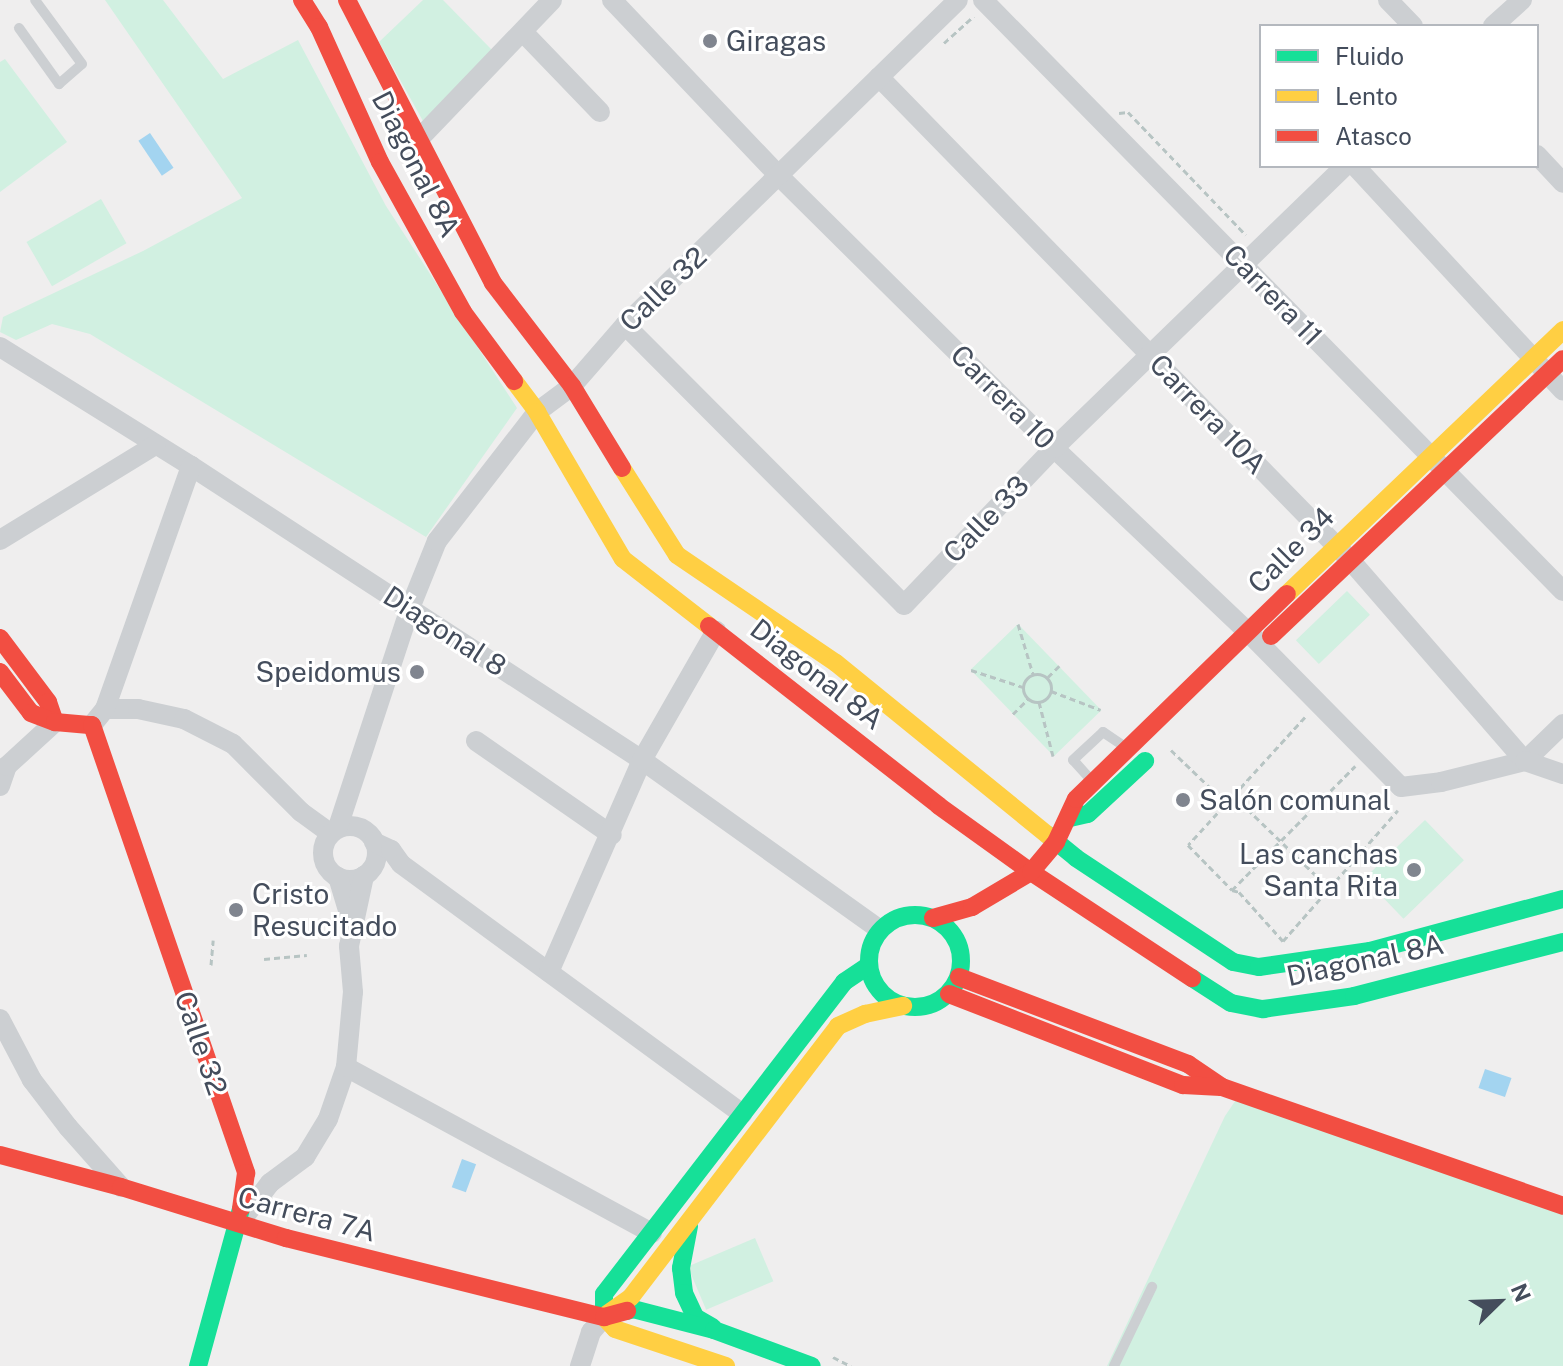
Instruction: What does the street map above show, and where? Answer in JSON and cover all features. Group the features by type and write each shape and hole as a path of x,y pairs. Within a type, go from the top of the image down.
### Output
{"street":[{"name":"Diagonal 8A","path":"302,0 319,27 380,162 463,312 537,412 623,559 939,806 1031,872 1231,1003 1263,1009 1368,993 1563,942"},
{"name":"Diagonal 8A","path":"347,0 417,141 493,283 572,386 653,524 677,555 836,663 1056,842 1233,962 1259,967 1283,966 1382,949 1563,899"},
{"path":"417,141 552,0"},
{"name":"Carrera 10","path":"612,0 780,177 1253,645 1401,787 1441,782 1525,761"},
{"name":"Calle 32","path":"334,830 350,793 410,608 437,541 537,412 572,386 625,325 958,0"},
{"name":"Carrera 11","path":"983,0 1563,591"},
{"path":"1388,0 1411,24"},
{"path":"1495,24 1522,0"},
{"path":"523,32 600,112"},
{"name":"Carrera 10A","path":"879,77 1351,561 1525,761"},
{"path":"1539,157 1563,183"},
{"name":"Calle 33","path":"625,325 904,605 1054,448 1343,168"},
{"path":"1357,168 1563,391"},
{"name":"Calle 34","path":"1253,645 1335,545 1436,461 1540,367 1563,330"},
{"name":"Diagonal 8","path":"0,347 191,466 642,760 880,930"},
{"name":"Calle 34","path":"1540,367 1563,359"},
{"path":"0,540 155,445"},
{"name":"Calle 34","path":"933,918 972,907 1031,872 1056,842 1070,818 1076,799 1351,561 1436,461"},
{"path":"99,717 191,466"},
{"path":"549,972 612,835 642,760 716,631"},
{"path":"0,638 48,702 55,722"},
{"path":"0,672 31,713 55,722 138,709 184,719 233,744 301,812 334,830 368,835 391,850 401,864 742,1114"},
{"name":"Calle 32","path":"99,717 246,1173 239,1225 198,1366"},
{"path":"0,786 7,766 55,722"},
{"path":"1563,724 1525,761 1563,774"},
{"path":"476,741 612,835"},
{"path":"1070,818 1088,814 1167,747"},
{"path":"239,1225 270,1183 305,1157 328,1119 346,1067 353,992 349,946 369,870 368,835 350,793"},
{"path":"301,812 324,859 338,877 353,927"},
{"path":"324,859 325,841 334,830"},
{"path":"338,877 356,879 369,870 401,864"},
{"path":"956,938 972,907"},
{"path":"580,1366 591,1332 604,1317 631,1297 838,1026 851,1019 903,1006 925,1007 949,994 959,977 962,964 956,938 933,918 905,916 880,930 870,949 869,965 877,988 903,1006"},
{"path":"604,1317 604,1294 844,982 869,965"},
{"path":"959,977 1188,1064 1222,1087 1494,1179 1563,1206"},
{"path":"949,994 1183,1085 1222,1087"},
{"path":"0,1019 32,1080 121,1187"},
{"path":"346,1067 652,1233"},
{"name":"Carrera 7A","path":"0,1155 121,1187 239,1225 604,1317 633,1309 724,1333 812,1366"},
{"path":"692,1217 681,1268 684,1293 695,1317 724,1333"},
{"name":"Carrera 7A","path":"604,1317 615,1329 726,1366"}],"lane":[{"path":"19,28 59,84 82,64 35,0"},
{"path":"1094,783 1073,760 1103,732 1129,751"},
{"path":"1114,1366 1152,1287"}],"path":[{"path":"1119,113 1128,112 1253,241"},
{"path":"1018,624 1033,675"},
{"path":"1047,678 1059,666"},
{"path":"971,670 1023,687 1028,699"},
{"path":"1033,675 1047,678"},
{"path":"1023,687 1033,675"},
{"path":"1028,699 1039,702 1047,699 1051,691 1047,678"},
{"path":"1051,691 1101,710"},
{"path":"1013,714 1028,699"},
{"path":"1039,702 1053,756"},
{"path":"1305,717 1188,845 1232,890 1239,892 1283,941 1398,810"},
{"path":"1167,747 1225,802"},
{"path":"1232,890 1355,766"},
{"path":"1233,794 1328,887"},
{"path":"211,965 213,940"},
{"path":"264,959 307,955"}],"green space":[{"path":"105,0 163,0 223,79 298,40 386,206 517,408 426,537 90,334 52,324 16,340 0,332 3,317 143,251 242,198"},
{"path":"423,0 443,0 492,50 423,121 379,42"},
{"path":"5,59 67,142 0,192 0,62"},
{"path":"101,199 127,243 52,286 27,242"},
{"path":"1347,591 1370,615 1319,664 1296,640"},
{"path":"1018,624 1101,710 1054,756 971,670"},
{"name":"Las canchas Santa Rita","path":"1425,820 1464,860 1403,919 1365,878"},
{"path":"1244,1088 1563,1206 1563,1366 1107,1366 1225,1116"},
{"path":"755,1238 773,1281 706,1310 688,1267"}],"water":[{"path":"150,133 173,168 162,176 138,141"},
{"path":"1485,1069 1511,1078 1505,1097 1478,1088"},
{"path":"462,1159 476,1164 466,1192 452,1187"}],"traffic: fast":[{"path":"1070,818 1088,814 1145,761"},
{"path":"1048,835 1076,858 1233,962 1259,967 1370,951 1563,899"},
{"path":"915,915 933,918 948,928 958,943 961,961 958,979 948,994 933,1004 915,1007 897,1004 882,994 872,979 869,961 872,943 882,928 897,918 915,915"},
{"path":"1192,978 1231,1003 1263,1009 1354,996 1563,942"},
{"path":"604,1317 604,1294 844,982 869,965"},
{"path":"198,1366 241,1209"},
{"path":"689,1226 681,1268 684,1293 695,1317 712,1327"},
{"path":"627,1311 633,1309 714,1330 812,1366"}],"traffic: slow":[{"path":"1287,594 1563,330"},
{"path":"514,381 537,412 623,559 709,626"},
{"path":"622,468 677,555 836,663 1048,835"},
{"path":"607,1314 631,1297 838,1026 865,1014 903,1006"},
{"path":"604,1317 615,1329 726,1366"}],"traffic: jam":[{"path":"302,0 319,27 380,162 463,312 514,381"},
{"path":"347,0 493,283 572,386 622,468"},
{"path":"1271,636 1563,359"},
{"path":"933,918 972,907 1031,872 1056,842 1076,799 1287,594"},
{"path":"709,626 939,806 1031,872 1192,978"},
{"path":"0,638 48,702 55,722"},
{"path":"0,672 31,713 55,722 92,725 246,1173 241,1209"},
{"path":"959,977 1188,1064 1222,1087 1563,1206"},
{"path":"949,994 1183,1085 1221,1087"},
{"path":"0,1155 121,1187 286,1238 604,1317 627,1311"}],"place":[{"name":"Giragas","path":"710,41"},
{"name":"Speidomus","path":"417,672"},
{"name":"Salón comunal","path":"1183,800"},
{"name":"Las canchas Santa Rita","path":"1414,870"},
{"name":"Cristo Resucitado","path":"236,910"}]}
